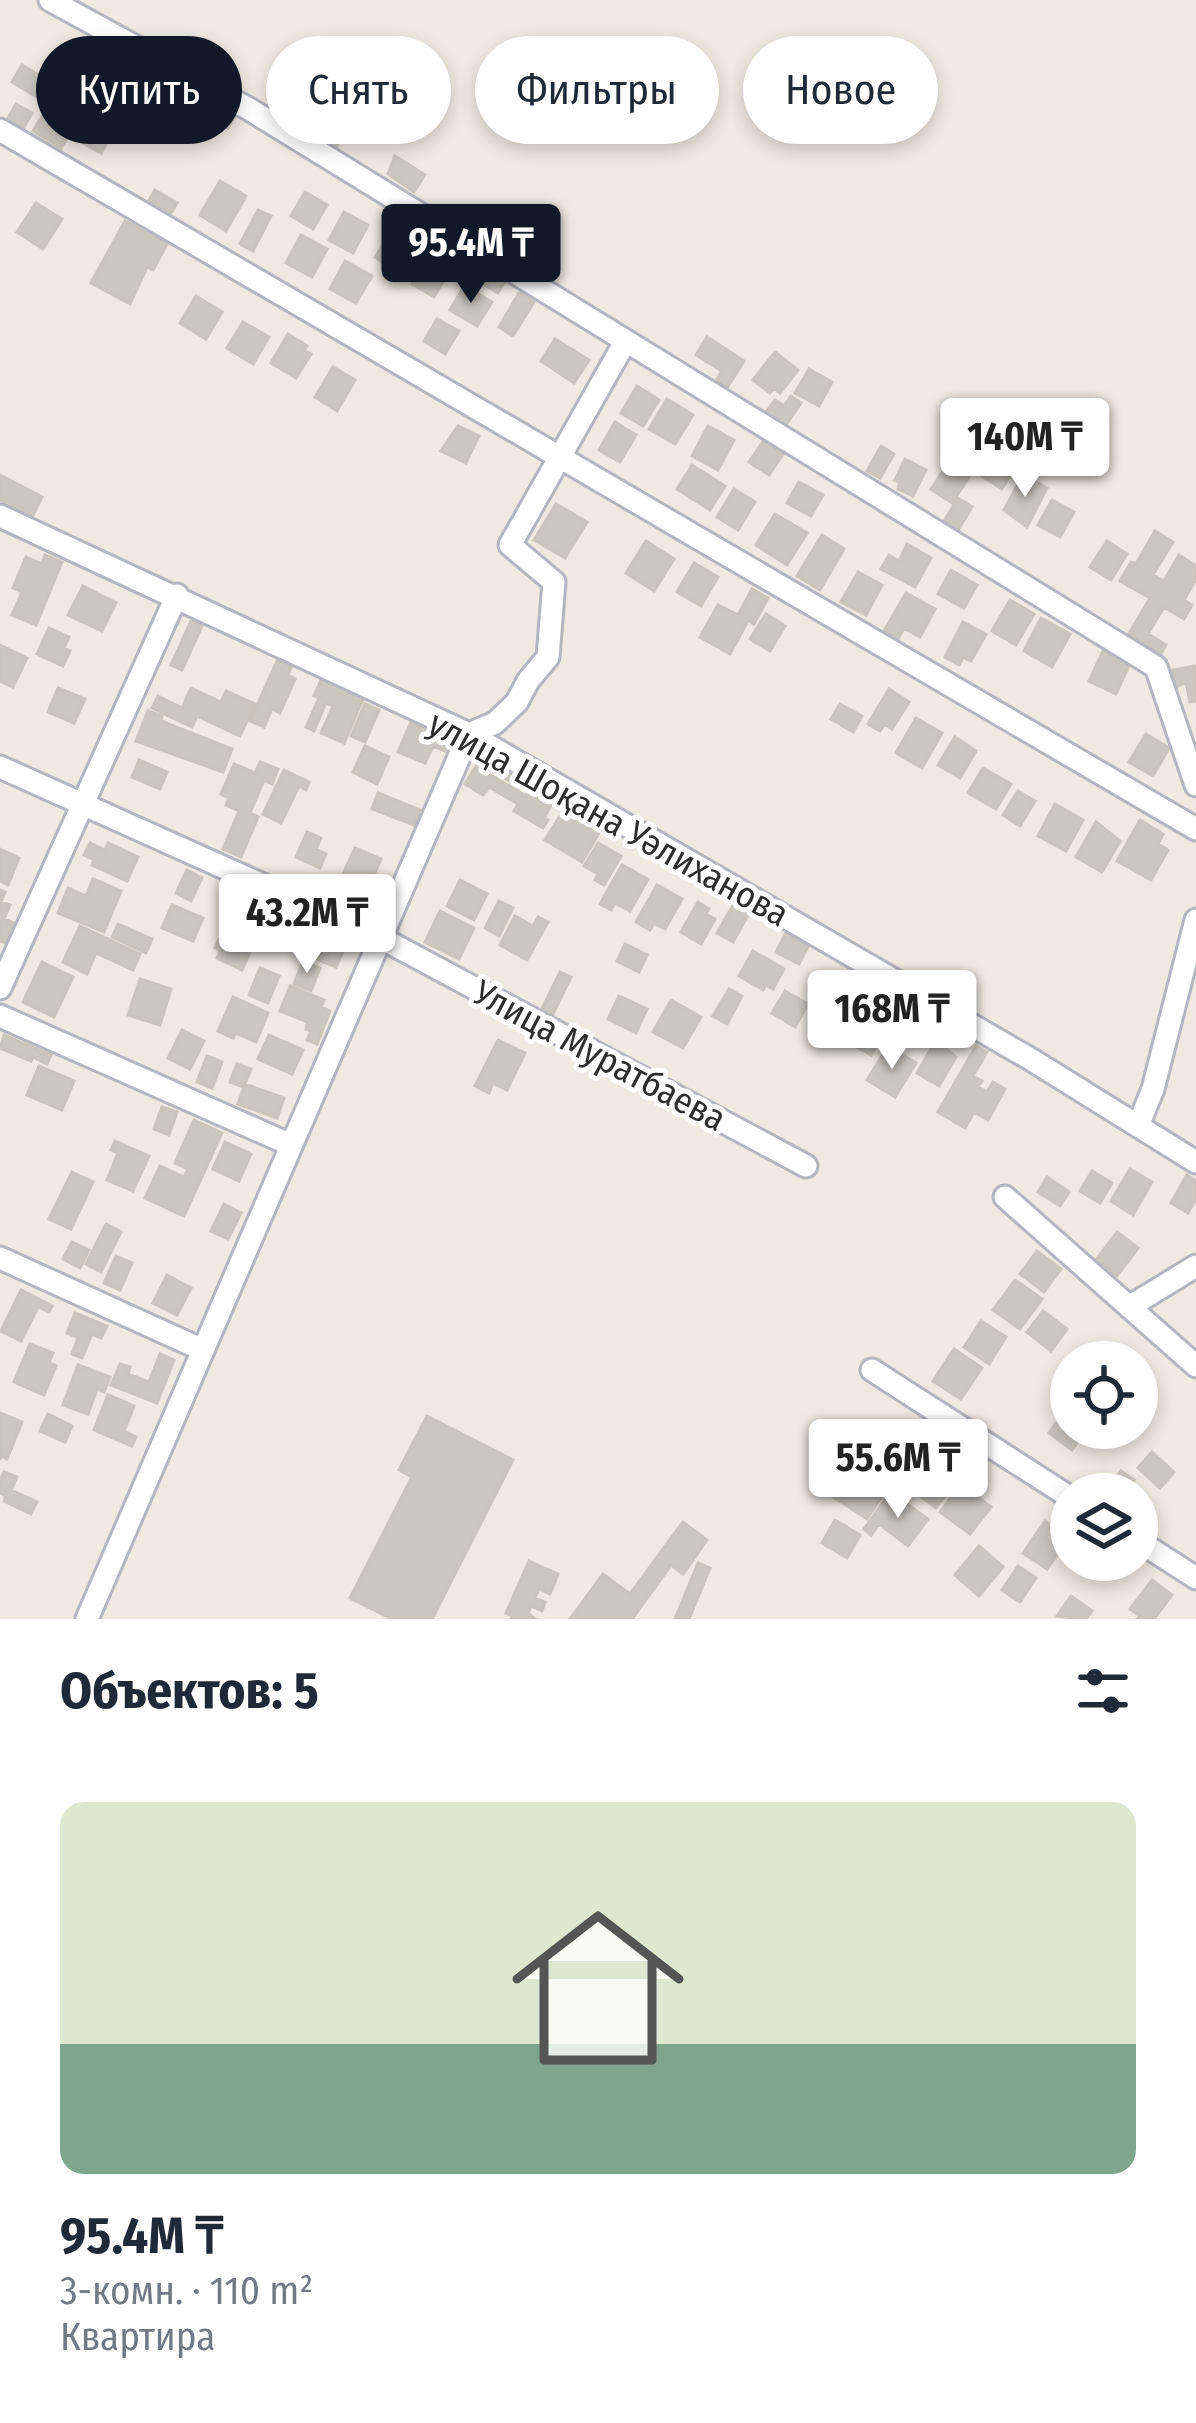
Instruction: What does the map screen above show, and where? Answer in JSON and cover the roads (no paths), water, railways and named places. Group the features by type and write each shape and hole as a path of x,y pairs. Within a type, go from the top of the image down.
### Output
{"street":[{"path":"50,0 249,110 1156,667 1196,785"},
{"path":"0,130 1196,829"},
{"path":"87,1619 469,734 495,723 517,702 548,658 554,582 510,544 625,342"},
{"name":"улица Шоқана Уәлиханова","path":"0,516 469,734 1196,1162"},
{"path":"0,988 178,595"},
{"name":"Улица Муратбаева","path":"0,766 381,938 806,1166"},
{"path":"1134,1123 1142,1116 1158,1072 1196,920"},
{"path":"0,1016 291,1145"},
{"path":"1005,1197 1196,1366"},
{"path":"0,1258 203,1350"},
{"path":"1129,1307 1196,1266"},
{"path":"872,1370 1050,1484"},
{"path":"1158,1554 1196,1578"}]}
